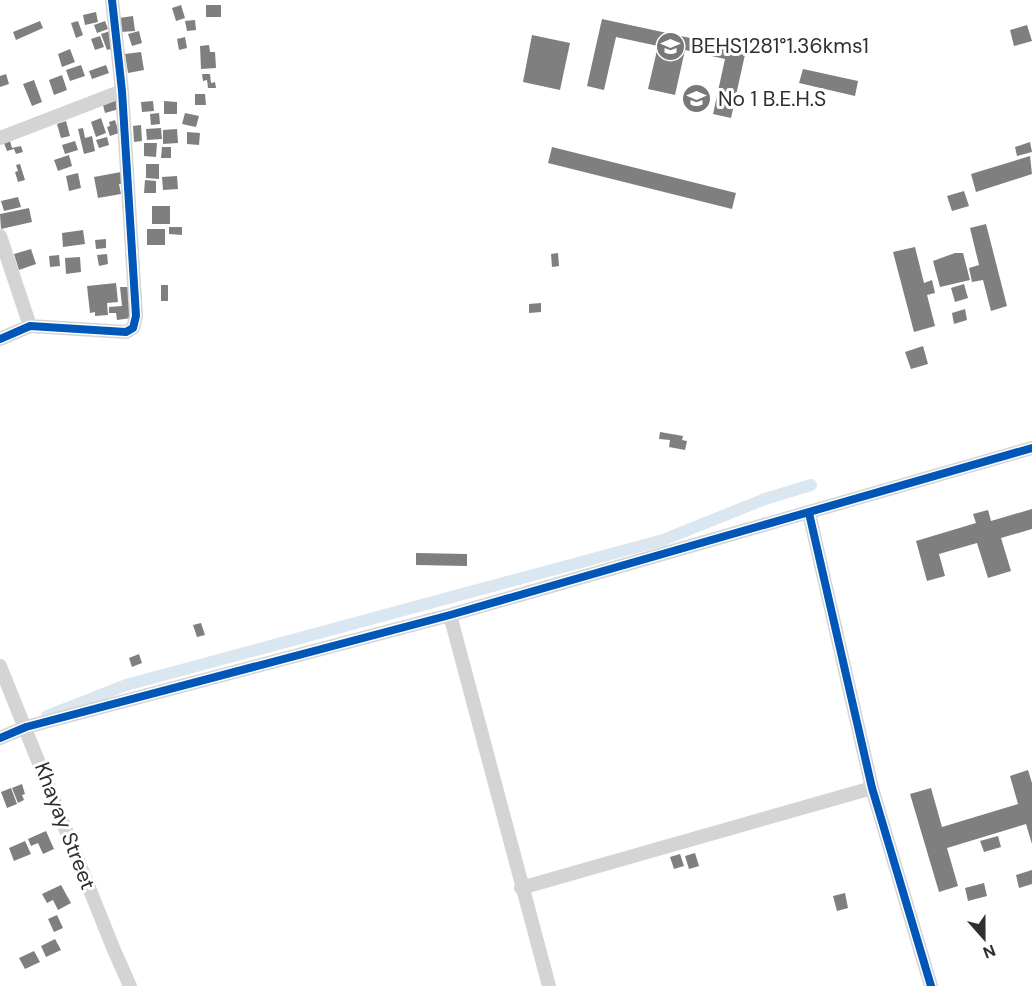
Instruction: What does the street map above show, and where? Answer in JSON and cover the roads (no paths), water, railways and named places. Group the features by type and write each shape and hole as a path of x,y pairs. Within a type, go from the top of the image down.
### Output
{"street":[{"path":"0,339 30,326 126,332 133,328 136,316 122,91 112,0"},
{"path":"0,138 122,91"},
{"path":"0,236 30,326"},
{"path":"0,738 26,727 450,615 1032,448"},
{"path":"809,513 872,788 932,986"},
{"path":"450,615 549,986"},
{"name":"Khayay Street","path":"0,666 130,986"},
{"path":"522,888 872,788"}],"waterway":[{"path":"47,716 126,685 663,540 765,499 811,485"}],"place":[{"name":"BEHS1281°1.36kms1","path":"670,46"},
{"name":"No 1 B.E.H.S","path":"697,99"}]}
